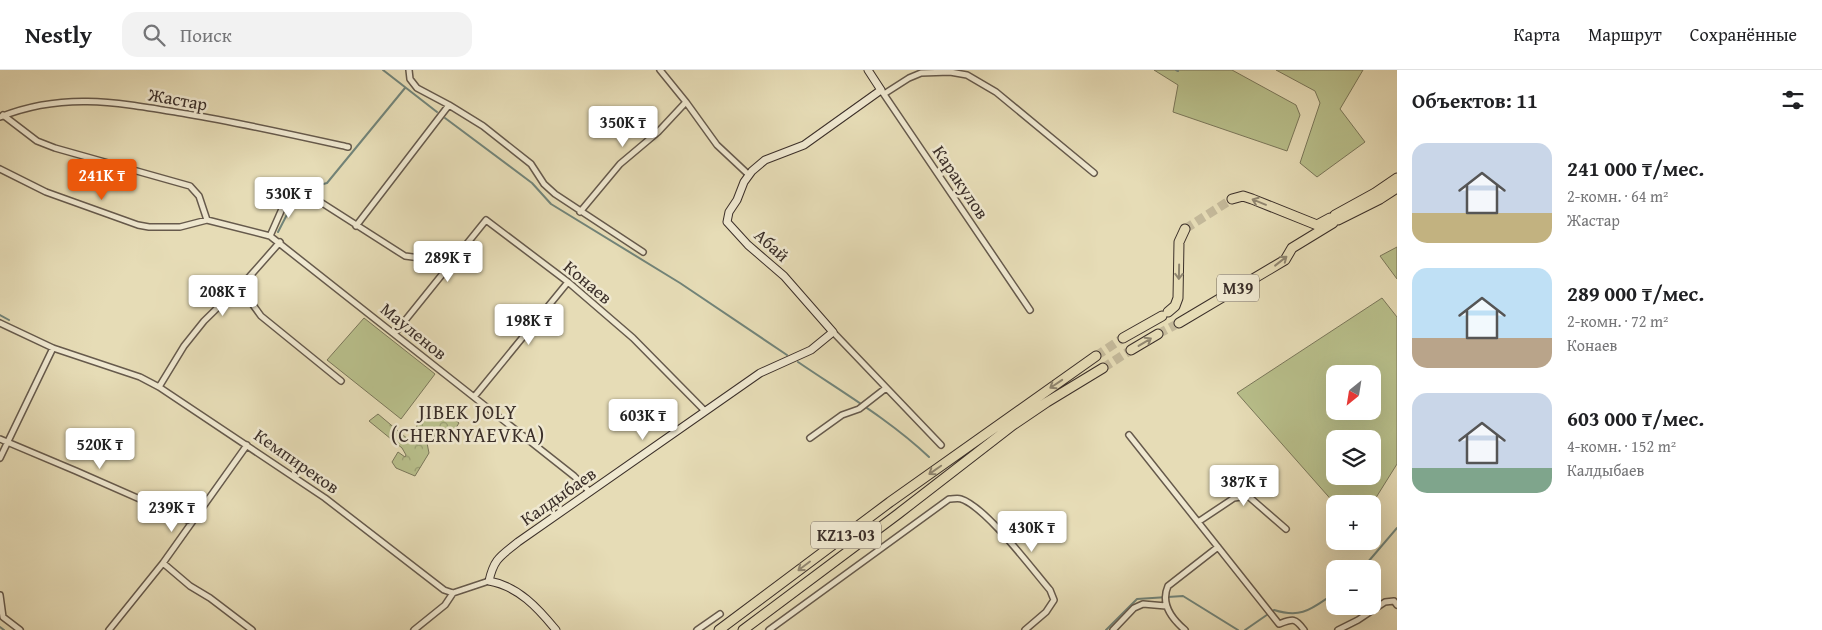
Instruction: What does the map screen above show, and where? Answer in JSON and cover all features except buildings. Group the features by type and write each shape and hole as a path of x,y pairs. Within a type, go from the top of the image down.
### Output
{"highway":[{"name":"M39","path":"1179,323 1285,260 1292,248 1397,178"},
{"name":"M39","path":"1232,199 1243,196 1317,225 1380,199 1397,188"},
{"path":"1123,338 1165,314 1175,306 1178,298 1179,242 1185,228"},
{"path":"1131,350 1158,334"},
{"name":"KZ13-03","path":"719,630 890,502 1096,356"},
{"name":"KZ13-03","path":"743,630 1013,425 1103,368"},
{"path":"975,442 981,450"},
{"path":"890,502 898,514"}],"main road":[{"name":"Каракулов","path":"868,70 882,92"},
{"name":"Абай","path":"832,332 784,276 748,245 727,222 729,212 749,175 765,160 804,145 882,92"},
{"name":"Калдыбаев","path":"489,581 492,566 518,542 760,373 811,350 832,332"},
{"path":"489,581 500,583 520,594 538,609 556,630"}],"street":[{"path":"409,70 410,79 417,88 449,104 483,126 531,164 549,189 580,212 643,252"},
{"path":"660,70 717,145 749,175"},
{"path":"882,92 921,73 950,72 967,75 996,92 1094,173"},
{"name":"Каракулов","path":"882,92 1030,310"},
{"name":"Жастар","path":"2,116 44,103 94,100 247,124 348,147"},
{"path":"580,212 620,164 658,132 686,102"},
{"path":"356,226 449,104"},
{"name":"Жастар","path":"2,116 36,141 190,186 199,196 206,220"},
{"path":"0,169 46,192 138,225 180,227 206,220"},
{"path":"270,236 289,193"},
{"path":"308,194 405,256 451,262"},
{"name":"Мауленов","path":"206,220 270,236 280,242 574,476 590,492"},
{"name":"Конаев","path":"395,333 486,220 568,282 633,338 705,410"},
{"path":"159,386 184,346 204,321 240,287 280,242"},
{"path":"474,397 568,282"},
{"path":"240,287 261,316 342,381"},
{"name":"Кемпиреков","path":"0,323 53,348 140,377 159,386 325,498 444,590 453,593"},
{"name":"Абай","path":"832,332 941,445"},
{"path":"0,458 53,348"},
{"path":"810,438 842,416 860,409 886,388"},
{"path":"1129,435 1279,624 1291,619 1298,622 1304,630"},
{"path":"0,439 76,470 192,522"},
{"path":"109,630 163,563 247,445"},
{"path":"1198,522 1234,498 1248,496 1286,529"},
{"path":"769,630 949,499 960,499 976,508 1000,531 1050,590 1054,600 1046,612 1025,630"},
{"path":"1185,630 1174,620 1166,606 1165,593 1168,586 1218,547"},
{"path":"163,563 190,586 210,598 252,630"},
{"path":"414,630 444,606 453,593 489,581"},
{"path":"0,595 1,619 20,630"},
{"path":"1338,630 1358,620 1385,602 1394,601 1397,605"},
{"path":"1113,630 1134,608 1143,604 1166,606"},
{"path":"696,630 720,614"}],"green space":[{"path":"1154,70 1232,70 1296,105 1300,115 1287,151 1173,112 1178,85"},
{"path":"1276,70 1363,70 1340,109 1365,142 1317,177 1300,163 1320,103 1315,91"},
{"path":"1397,247 1397,279 1380,256"},
{"path":"1382,298 1397,317 1397,464 1378,495 1327,495 1237,393"},
{"path":"364,318 435,374 401,419 327,360"},
{"path":"438,407 459,423 452,434 437,432 431,441 427,443 429,453 415,476 396,468 392,462 398,452 405,457 406,455 402,448 369,421 378,414 409,440 415,435 418,421"}],"waterway":[{"path":"383,70 437,112"},
{"path":"278,232 296,197 302,190 327,183 405,88"},
{"path":"445,118 532,183 551,204 680,283 787,355"},
{"path":"0,315 9,320"},
{"path":"798,362 849,395 898,431 929,457"},
{"path":"1370,560 1397,528"},
{"path":"1106,630 1137,599 1183,596 1238,630"},
{"path":"1245,630 1274,610 1300,613 1326,599"},
{"path":"0,627 4,630"}],"tunnel":[{"path":"1185,229 1232,199"},
{"path":"1158,334 1179,323"},
{"path":"1096,356 1123,338"},
{"path":"1103,368 1131,350"}],"district":[{"name":"JIBEK JOLY (CHERNYAEVKA)","path":"468,422"}]}
